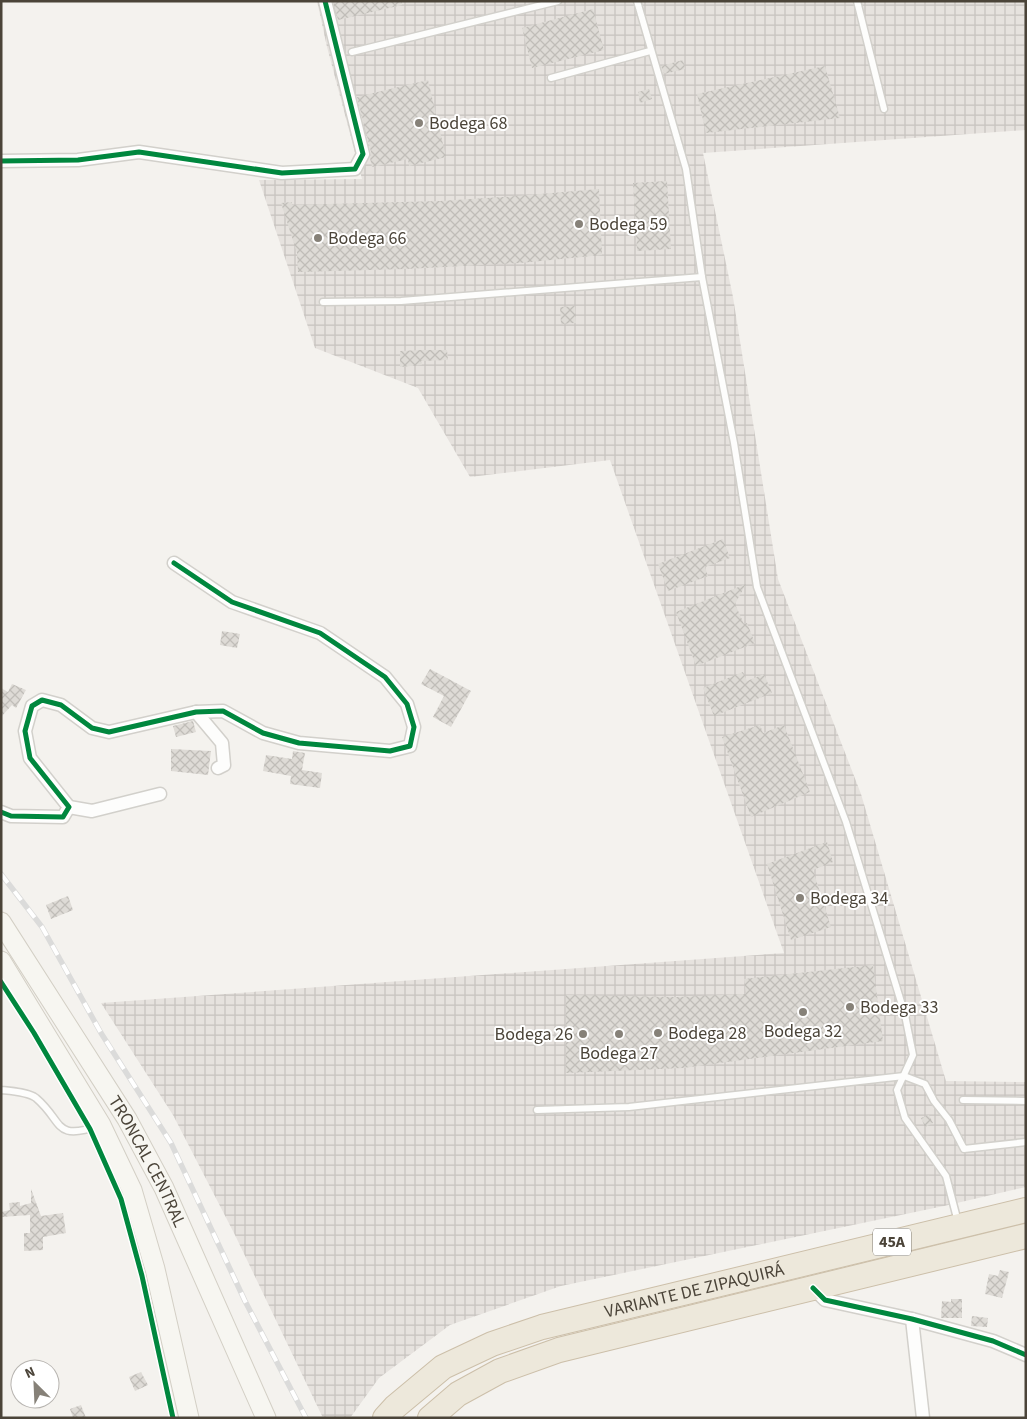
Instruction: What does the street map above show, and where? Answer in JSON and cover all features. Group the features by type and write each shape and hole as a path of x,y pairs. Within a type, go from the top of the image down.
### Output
{"highway":[{"name":"VARIANTE DE ZIPAQUIRÁ","path":"385,1418 395,1407 443,1367 492,1344 542,1327 1026,1210"},
{"name":"VARIANTE DE ZIPAQUIRÁ","path":"430,1418 458,1394 500,1371 559,1350 966,1249 1026,1236"}],"main road":[{"name":"TRONCAL CENTRAL","path":"1,922 127,1119 164,1188 266,1418"},
{"name":"TRONCAL CENTRAL","path":"1,961 101,1125 132,1190 155,1269 189,1418"}],"street":[{"path":"1,161 78,160 139,152 282,173 355,169 363,154 325,1"},
{"path":"160,794 92,811 68,807 30,758 25,731 32,706 42,700 62,705 92,728 109,732 196,712 223,711 263,733 298,743 390,751 410,746 414,727 407,704 385,676 320,633 232,602 174,564"},
{"path":"196,712 222,743 224,764 218,768"},
{"path":"1,812 11,816 63,817 68,807"},
{"path":"813,1288 824,1300 912,1319 993,1340 1026,1355"},
{"path":"912,1319 923,1418"}],"lane":[{"path":"352,52 558,1"},
{"path":"637,1 650,51 686,169 702,277 734,443 757,587 846,822 905,1015 912,1055 897,1090 905,1118 946,1176 959,1226"},
{"path":"857,1 884,109"},
{"path":"551,78 650,51"},
{"path":"322,302 401,301 702,277"},
{"path":"537,1110 630,1106 904,1076 924,1084 949,1120 964,1149 1026,1142"},
{"path":"1,1090 10,1090 34,1096 61,1127 74,1133 101,1125"},
{"path":"963,1100 1026,1101"}],"shaded area":[{"path":"317,1 1026,1 1026,130 703,153 733,297 778,579 861,794 946,1081 1026,1082 1026,1187 944,1206 561,1286 450,1325 379,1378 350,1418 323,1418 235,1235 173,1115 101,1003 784,953 610,460 470,477 418,388 315,348 259,180 362,179 327,47"}],"building":[{"path":"333,1 402,1 402,5 338,20"},
{"path":"593,9 604,50 532,68 522,28"},
{"path":"683,60 685,69 664,74 661,66"},
{"path":"825,66 840,118 706,133 697,94"},
{"path":"428,80 446,157 409,166 408,159 372,167 371,152 357,97"},
{"path":"649,89 652,99 640,103 638,92"},
{"path":"667,181 671,249 637,251 633,183"},
{"path":"599,189 602,255 520,263 406,269 298,272 297,253 281,203 292,202 292,205 440,201"},
{"path":"575,306 576,323 561,324 560,307"},
{"path":"447,350 448,360 421,361 422,365 400,367 400,351"},
{"path":"723,539 730,558 705,567 708,576 668,591 658,564"},
{"path":"746,584 735,604 744,624 747,623 755,643 696,666 676,612"},
{"path":"222,631 240,634 237,648 220,645"},
{"path":"430,669 471,691 451,727 433,717 444,696 421,684"},
{"path":"743,672 747,681 764,674 772,693 714,716 703,688"},
{"path":"12,684 26,690 16,708 12,705 1,717 1,688 8,692"},
{"path":"193,721 196,732 176,737 173,726"},
{"path":"760,725 763,733 784,725 810,792 751,817 722,737"},
{"path":"171,749 211,751 208,775 171,771"},
{"path":"293,751 305,753 302,770 322,773 320,788 290,784 291,776 263,771 266,755 292,759"},
{"name":"Bodega 34","path":"827,842 833,862 813,870 831,927 791,940 767,864"},
{"path":"68,896 73,910 51,919 46,905"},
{"path":"873,965 883,1041 683,1068 566,1073 566,995 677,997 746,994 744,979"},
{"path":"929,1115 933,1123 925,1127 921,1118"},
{"path":"31,1189 41,1216 63,1213 66,1233 43,1237 43,1250 24,1251 24,1233 30,1233 30,1215 1,1217 1,1212 10,1210 9,1203 20,1202 20,1206 31,1203"},
{"path":"1000,1270 1009,1272 1002,1298 985,1294 989,1274 998,1276"},
{"path":"951,1299 962,1299 962,1318 941,1318 942,1301 951,1302"},
{"path":"972,1316 988,1318 987,1327 971,1326"},
{"path":"141,1372 148,1385 135,1391 129,1377"},
{"path":"81,1405 86,1418 73,1418 70,1409"}],"railway":[{"path":"1,874 42,927 101,1033 171,1143 245,1301 306,1418"}],"cycle path":[{"path":"1,161 78,160 139,152 282,173 355,169 363,154 325,1"},
{"path":"1,812 11,816 63,817 69,807 30,758 25,731 32,706 42,700 61,705 92,728 109,732 196,712 223,711 263,733 299,743 390,751 410,746 414,727 407,704 385,677 320,633 232,602 174,563"},
{"path":"1,982 34,1033 90,1129 121,1199 142,1276 173,1418"},
{"path":"813,1288 825,1300 912,1319 993,1341 1026,1355"}],"place":[{"name":"Bodega 68","path":"419,123"},
{"name":"Bodega 59","path":"579,224"},
{"name":"Bodega 66","path":"318,238"},
{"name":"Bodega 34","path":"800,898"},
{"name":"Bodega 33","path":"850,1007"},
{"name":"Bodega 32","path":"803,1012"},
{"name":"Bodega 28","path":"658,1033"},
{"name":"Bodega 26","path":"583,1034"},
{"name":"Bodega 27","path":"619,1034"}]}
